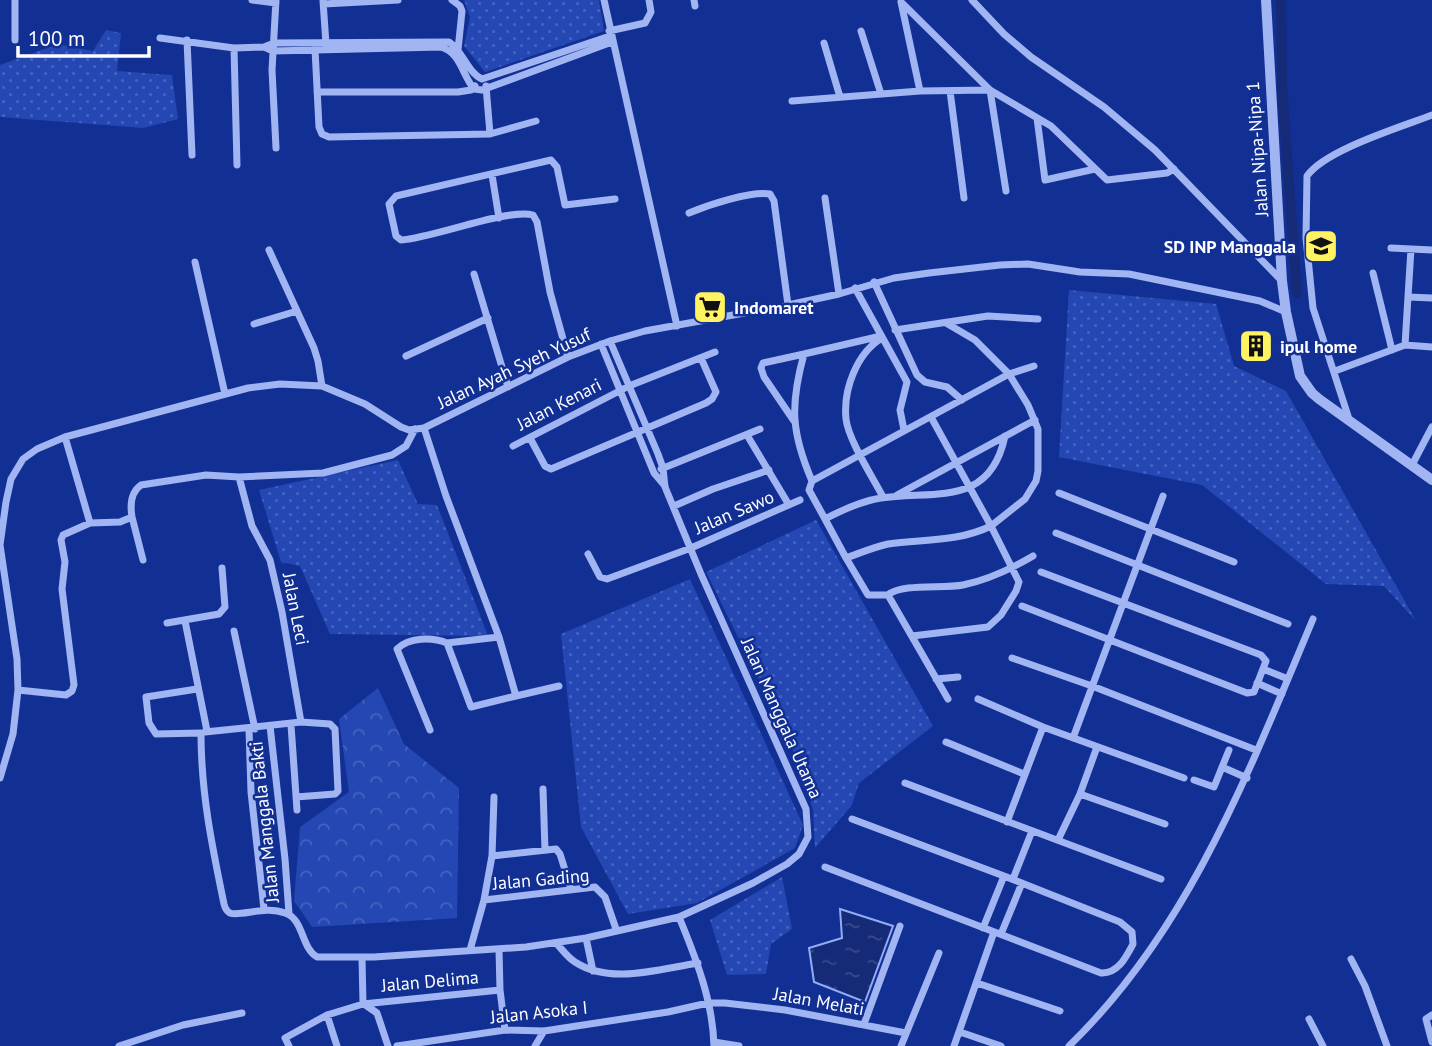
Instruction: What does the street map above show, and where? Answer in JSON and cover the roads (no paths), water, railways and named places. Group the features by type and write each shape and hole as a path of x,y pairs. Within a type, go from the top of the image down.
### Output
{"street":[{"path":"15,0 15,40"},
{"path":"252,0 276,2 276,148"},
{"path":"326,44 323,2 398,0"},
{"path":"452,0 462,11 458,51"},
{"path":"604,0 677,326"},
{"path":"317,92 487,90 648,21 651,12 649,0"},
{"path":"972,0 1004,34 1031,57 1104,107 1174,169 1282,281"},
{"name":"Jalan Nipa-Nipa 1","path":"1266,0 1282,281 1300,376 1319,399 1432,480"},
{"path":"920,92 901,2 990,90 1051,126 1107,180 1167,173 1174,169"},
{"path":"861,31 881,94"},
{"path":"474,89 482,79 611,36"},
{"path":"160,38 234,48 441,47 448,49 457,58 474,89"},
{"path":"187,40 192,155"},
{"path":"274,47 449,42 482,79 487,90 490,134"},
{"path":"824,43 841,97"},
{"path":"234,48 237,165"},
{"path":"315,49 319,127 322,134 329,137 490,134 536,121"},
{"path":"792,101 990,90"},
{"path":"990,90 1006,191"},
{"path":"950,91 964,198"},
{"path":"1349,420 1310,289 1306,239 1307,176 1324,161 1348,148 1432,115"},
{"path":"1037,118 1045,180 1095,169"},
{"path":"568,357 550,292 535,218 531,214 499,218 401,240 396,236 389,204 396,196 551,160 557,167 566,205 615,199"},
{"path":"492,175 499,218"},
{"path":"689,212 728,200 770,194 774,201 788,305"},
{"path":"825,198 839,294"},
{"path":"1391,248 1432,250"},
{"path":"1405,345 1411,249"},
{"path":"269,250 318,361 322,386"},
{"path":"195,262 225,394"},
{"name":"Jalan Ayah Syeh Yusuf","path":"132,517 132,497 141,485 206,475 239,477 323,473 353,467 392,455 406,446 420,429 568,357 601,344 645,331 788,305 839,294 874,282 929,272 1028,264 1080,272 1139,275 1179,286 1260,301 1286,312"},
{"path":"1373,273 1392,350"},
{"path":"474,274 508,387"},
{"path":"874,282 920,379 947,387 962,400"},
{"path":"855,288 907,382 900,410 904,430"},
{"path":"1408,297 1432,299"},
{"path":"254,324 297,311"},
{"path":"895,330 988,316 1038,319"},
{"path":"406,356 488,318"},
{"path":"846,558 880,546 962,537 991,526 1026,499 1036,481 1038,429 1023,396 1009,374 975,340 946,323"},
{"path":"795,421 764,377 761,368 763,363 882,337"},
{"path":"882,337 872,344 854,371 846,419 883,498"},
{"name":"Jalan Manggala Utama","path":"289,914 295,920 313,955 317,957 362,958 555,943 679,918 753,883 787,864 803,849 808,838 806,809 665,487 663,468 610,341"},
{"path":"601,344 654,473 665,487"},
{"path":"1335,372 1405,345 1432,347"},
{"name":"Jalan Kenari","path":"513,446 620,391 715,352"},
{"path":"804,354 794,392 795,421 800,453 813,481"},
{"path":"530,438 542,461 551,469 706,403 717,394 701,358"},
{"path":"1033,556 1013,567 965,585 895,591 876,597 868,595 808,490 813,481 904,430 931,418 1009,374 1034,366"},
{"path":"0,778 13,734 18,690 1,545 11,479 23,459 37,449 65,437 248,387 280,384 322,386 365,404 401,428 420,429 499,637 516,696"},
{"path":"912,636 974,631 993,625 1018,587 1019,579 931,418"},
{"path":"895,496 1035,420"},
{"path":"1412,465 1432,427"},
{"path":"654,473 760,429"},
{"path":"747,435 789,505"},
{"path":"825,519 870,500 957,493 971,487 992,467 1001,452 1005,436"},
{"path":"65,437 90,523"},
{"path":"674,506 769,470"},
{"name":"Jalan Leci","path":"239,477 252,526 270,560 301,722"},
{"path":"1059,493 1234,562"},
{"path":"1073,738 1163,496"},
{"name":"Jalan Sawo","path":"589,554 600,577 607,579 691,548 800,500"},
{"path":"18,690 66,695 72,691 74,685 62,589 65,562 61,540 63,535 90,523 120,522 132,517 143,560"},
{"path":"1056,533 1288,624"},
{"path":"167,623 223,611 222,568"},
{"path":"1022,606 1247,693 1254,692 1266,661 1261,655 1041,572"},
{"path":"888,595 948,699"},
{"path":"1069,1046 1144,961 1189,890 1247,778 1256,750 1313,619"},
{"path":"185,621 204,732 201,774 207,824 223,904 227,911 233,913 264,909 289,914"},
{"path":"234,631 252,729 251,792 264,909"},
{"path":"429,730 397,649 405,642 435,638 447,643 499,637"},
{"path":"447,643 471,707 476,708 559,686"},
{"path":"1012,658 1256,750"},
{"path":"1263,669 1288,679"},
{"path":"936,679 958,677"},
{"path":"1257,683 1282,694"},
{"path":"145,688 149,723 156,734 252,729 301,722 330,724 335,729 338,791 335,794 296,797"},
{"path":"146,697 197,689"},
{"path":"978,699 1043,727 1184,778"},
{"path":"291,725 297,810"},
{"name":"Jalan Manggala Bakti","path":"270,726 289,914"},
{"path":"1007,822 1043,727"},
{"path":"946,742 1024,774"},
{"path":"1058,840 1080,794 1097,747"},
{"path":"1194,780 1214,787 1229,750"},
{"path":"1222,767 1247,778"},
{"path":"905,783 1161,880"},
{"path":"543,789 545,850"},
{"path":"1080,794 1165,824"},
{"path":"470,950 484,900 492,856 494,797"},
{"path":"825,867 1101,973 1113,970 1128,953 1134,939 1129,928 1120,922 852,819"},
{"path":"1013,879 1032,831"},
{"path":"492,856 556,849 559,851 571,889"},
{"path":"983,928 1004,876"},
{"path":"954,1046 977,982 1022,883"},
{"name":"Jalan Gading","path":"484,900 590,887 600,889 611,909 616,929"},
{"path":"679,918 698,963 714,1044 739,1046"},
{"path":"864,1024 900,926"},
{"path":"586,937 593,971"},
{"path":"555,943 572,960 593,971 615,974 698,963"},
{"path":"499,949 505,1030"},
{"path":"901,1046 939,953"},
{"path":"1128,953 1144,961"},
{"path":"362,958 363,1004 377,1013 388,1046"},
{"path":"1351,959 1365,985 1387,1046"},
{"path":"977,982 1060,1011"},
{"name":"Jalan Delima","path":"289,1046 285,1038 327,1015 363,1004 500,990"},
{"name":"Jalan Asoka I","path":"397,1046 505,1030 544,1031 668,1012 708,1003 725,1003"},
{"name":"Jalan Melati","path":"725,1003 785,1010 906,1033"},
{"path":"119,1046 183,1025 242,1013"},
{"path":"327,1015 337,1046"},
{"path":"1432,1015 1426,1019 1426,1023 1432,1042"},
{"path":"1309,1019 1323,1046"},
{"path":"535,1046 544,1031"},
{"path":"960,1032 1001,1046"}],"water":[{"path":"840,909 893,926 865,1002 814,982 809,948 842,938"}],"waterway":[{"path":"1281,0 1282,86 1297,293"}],"place":[{"name":"SD INP Manggala","path":"1321,246"},
{"name":"Indomaret","path":"710,307"},
{"name":"ipul home","path":"1256,346"}]}
